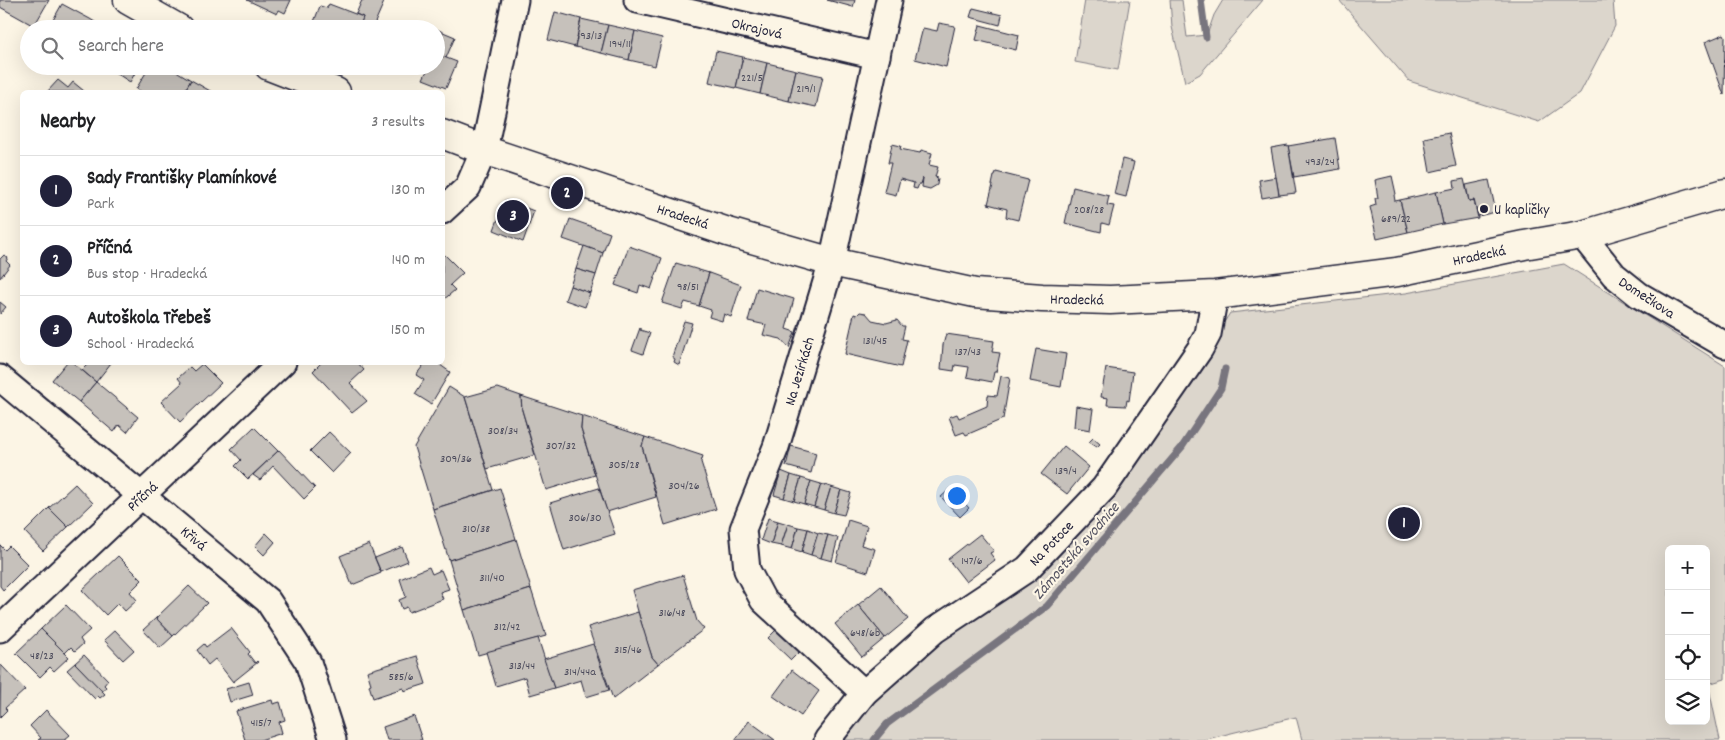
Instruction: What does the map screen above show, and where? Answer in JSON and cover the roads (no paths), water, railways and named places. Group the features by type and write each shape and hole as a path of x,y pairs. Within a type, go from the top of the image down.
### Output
{"street":[{"path":"128,0 163,20"},
{"path":"445,208 468,187 484,150 515,0"},
{"name":"Okrajová","path":"637,0 877,56"},
{"name":"Na Jezírkách","path":"864,693 763,600 747,570 743,530 776,447 832,262 889,0"},
{"path":"292,75 331,90"},
{"name":"Hradecká","path":"445,135 728,232 832,262 975,293 1042,298 1110,300 1215,296 1397,272 1524,245 1582,235 1725,193"},
{"name":"Domečkova","path":"1582,235 1614,275 1639,295 1725,345"},
{"name":"Na Potoce","path":"827,740 864,693 935,630 1026,569 1104,488 1200,349 1208,334 1215,296"},
{"name":"Příčná","path":"0,629 280,365"},
{"name":"Křivá","path":"0,378 268,600 308,662 333,740"}],"waterway":[{"path":"1201,0 1206,37"},
{"name":"Zámostská svodnice","path":"874,740 887,724 1047,606 1182,447 1221,388 1225,369"}],"place":[{"name":"Příčná","path":"567,193"},
{"name":"U kapličky","path":"1484,209"},
{"name":"Autoškola Třebeš","path":"513,216"},
{"name":"Sady Františky Plamínkové","path":"1404,523"}]}
